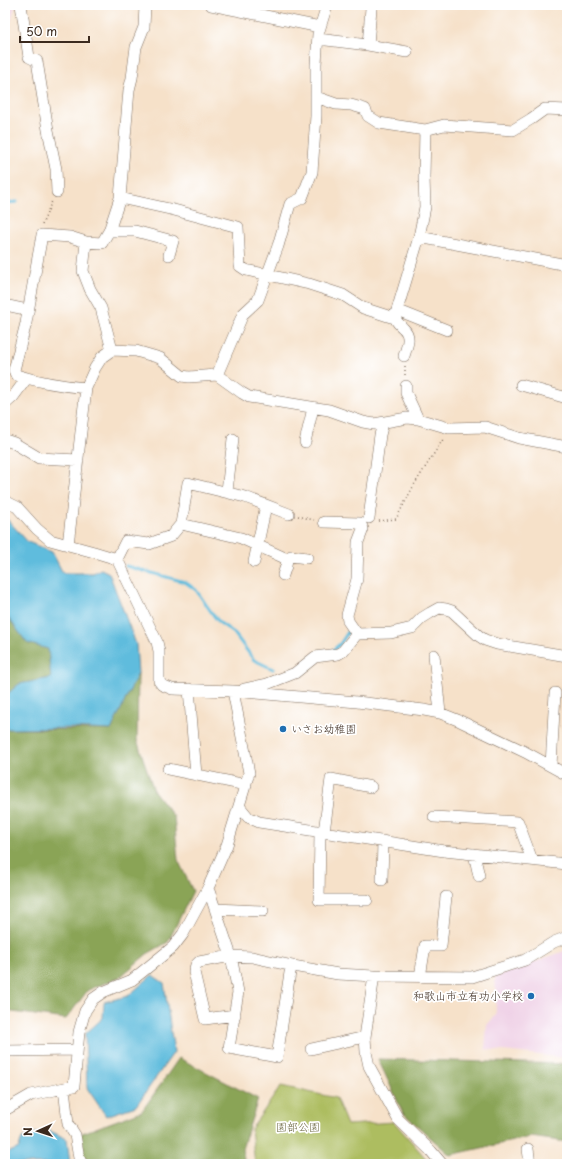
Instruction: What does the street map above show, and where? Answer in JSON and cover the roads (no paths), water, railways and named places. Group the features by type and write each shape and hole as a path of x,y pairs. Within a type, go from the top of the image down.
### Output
{"street":[{"path":"21,5 29,57 37,61 48,130 56,168 57,192"},
{"path":"86,388 65,386 27,378 16,375 14,370 28,310 42,235 70,237 86,242 102,242 109,231 120,198 129,90 136,47 144,27 145,5"},
{"path":"211,5 320,27"},
{"path":"217,375 243,314 258,300 278,246 290,204 302,198 312,172 318,39 327,5"},
{"path":"368,45 371,8"},
{"path":"318,39 368,45 407,52"},
{"path":"316,97 336,104 350,105 364,109 368,116 379,123 425,130 444,125 513,130 544,109 567,110"},
{"path":"404,356 409,339 407,331 396,321 396,314 419,237 425,207 425,130"},
{"path":"120,198 174,210 238,227 240,266 246,270 309,284 343,295 364,308 391,318 396,314"},
{"path":"109,231 135,231 173,241 169,255"},
{"path":"419,237 567,265"},
{"path":"86,242 83,271 90,289 101,308 112,350"},
{"path":"5,305 28,310"},
{"path":"396,314 447,330"},
{"path":"68,545 86,388 95,368 102,358 112,350 136,351 160,358 182,376 217,375 249,397 329,410 363,422 374,424 407,418 418,419 450,428 485,427 519,438 567,446"},
{"path":"5,404 13,397 27,378"},
{"path":"521,385 567,398"},
{"path":"406,386 406,393 418,419"},
{"path":"305,442 313,408"},
{"path":"369,518 380,435 383,423"},
{"path":"226,491 233,439"},
{"path":"5,440 14,443 39,458 78,460"},
{"path":"117,560 126,541 149,544 171,536 181,524 188,483 226,491 289,514"},
{"path":"5,501 17,507 50,540 117,560 157,642 159,651 159,681 162,685 172,689 234,691 357,702 440,713 460,721 567,775"},
{"path":"254,562 265,510"},
{"path":"324,522 360,523 363,529 358,542 357,579 347,615 348,621 358,634"},
{"path":"181,524 241,538 287,560"},
{"path":"283,575 287,560 291,556 307,558"},
{"path":"234,691 267,684 295,673 315,658 338,654 343,651 358,634 391,633 412,628 422,618 439,608 446,608 452,611 485,640 497,644 567,656"},
{"path":"434,654 440,713"},
{"path":"189,689 196,775"},
{"path":"5,1110 31,1095 74,1086 76,1050 81,1025 85,1011 92,999 103,992 132,980 173,948 183,934 208,888 227,845 249,773 234,691"},
{"path":"551,766 555,693"},
{"path":"168,769 246,785"},
{"path":"367,900 319,900 322,832 331,779 371,787"},
{"path":"239,806 248,817 259,822 444,851 567,864"},
{"path":"434,817 518,822 532,860"},
{"path":"382,880 383,842"},
{"path":"474,854 479,876"},
{"path":"208,888 231,956 238,992 229,1048 277,1057 291,966"},
{"path":"420,977 425,946 441,946 446,897"},
{"path":"215,909 264,911"},
{"path":"234,1015 205,1019 194,972 196,965 199,962 231,956 252,957 291,966 338,974 472,977 525,960 554,942 567,937"},
{"path":"374,976 365,1037 369,1066 398,1119 431,1151 442,1164"},
{"path":"311,1049 365,1037"},
{"path":"5,1051 76,1050"},
{"path":"64,1088 68,1124 75,1135 79,1158 82,1164"},
{"path":"528,1149 530,1164"}],"water":[{"path":"5,517 28,542 52,552 63,573 93,573 101,569 109,573 136,644 138,673 111,730 71,728 5,729 5,696 19,684 51,678 48,649 27,643 5,613"},
{"path":"152,975 164,983 174,1052 136,1106 106,1116 87,1088 85,1034 103,1018 104,1002 128,996"},
{"path":"48,1130 67,1139 70,1164 5,1164 5,1154 19,1148 22,1138"}],"waterway":[{"path":"5,203 17,202"},
{"path":"126,566 185,582 196,590 214,616 220,623 234,633 254,660 273,669"},
{"path":"332,651 340,644 348,632"}],"place":[{"name":"いさお幼稚園","path":"283,729"},
{"name":"和歌山市立有功小学校","path":"531,996"}],"park label":[{"name":"園部公園","path":"298,1127"}]}
